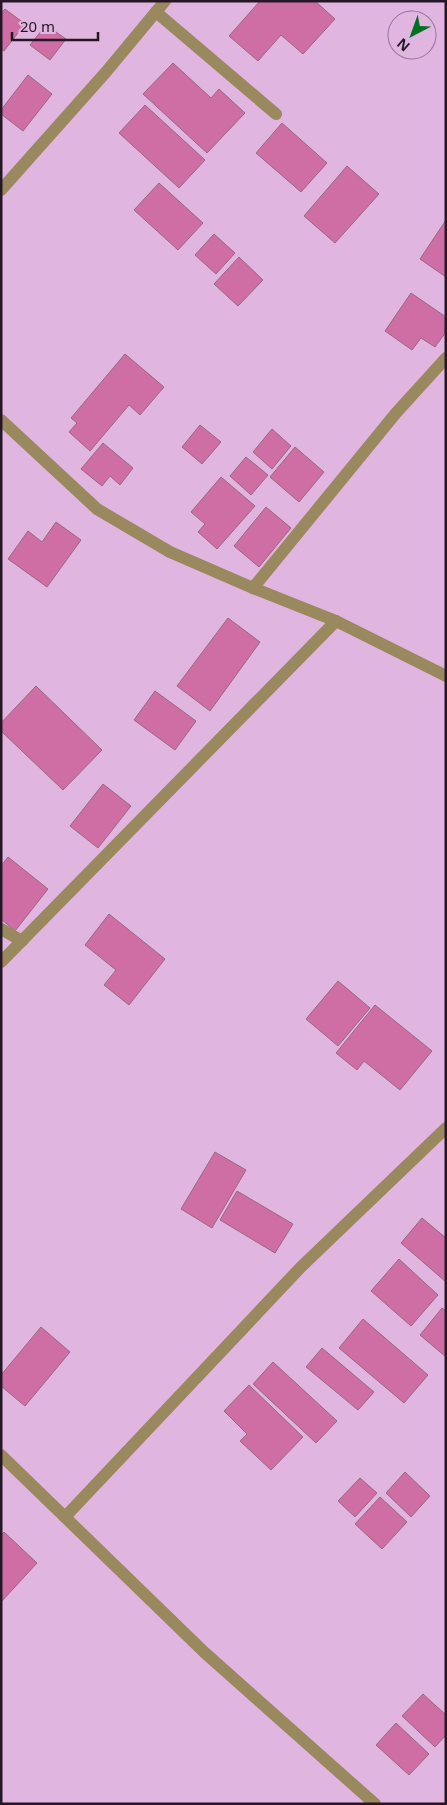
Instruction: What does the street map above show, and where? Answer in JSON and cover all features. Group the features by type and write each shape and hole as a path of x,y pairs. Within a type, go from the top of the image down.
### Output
{"street":[{"path":"1,190 6,177 106,72 165,1"},
{"path":"156,12 276,114"},
{"path":"253,588 396,413 446,358"},
{"path":"1,420 98,509 114,520 170,552 336,621 446,676"},
{"path":"1,962 336,621"},
{"path":"1,929 22,941"},
{"path":"65,1517 301,1267 446,1128"},
{"path":"1,1454 204,1652 375,1804"}],"building":[{"path":"260,1 315,1 335,19 303,54 281,35 258,61 229,36"},
{"path":"5,9 25,24 4,51 1,49 1,13"},
{"path":"46,25 66,39 50,60 30,45"},
{"path":"173,63 211,98 219,89 245,113 207,153 143,94"},
{"path":"28,75 52,94 23,131 1,114 1,110"},
{"path":"145,105 205,160 179,188 119,133"},
{"path":"282,123 327,163 301,192 256,153"},
{"path":"347,166 379,194 335,243 304,216"},
{"path":"159,183 203,223 178,250 134,210"},
{"path":"446,220 446,277 420,259"},
{"path":"214,234 235,253 216,274 195,255"},
{"path":"239,257 263,280 238,306 214,284"},
{"path":"411,293 446,317 446,332 435,347 421,338 412,350 385,331"},
{"path":"125,354 164,387 140,415 129,405 90,451 69,432 77,423 71,418"},
{"path":"200,425 221,442 202,464 182,447"},
{"path":"272,429 291,446 272,469 253,452"},
{"path":"103,443 133,468 120,485 110,476 102,486 81,469"},
{"path":"295,447 324,472 299,502 270,477"},
{"path":"246,457 268,475 251,495 230,476"},
{"path":"221,477 255,506 217,549 198,532 205,524 191,512"},
{"path":"266,507 291,528 259,567 234,546"},
{"path":"56,522 81,540 47,587 8,559 28,531 42,542"},
{"path":"228,618 260,642 210,711 177,686"},
{"path":"36,686 102,750 63,790 1,731 1,723"},
{"path":"155,691 196,721 175,750 134,720"},
{"path":"103,784 131,806 98,848 70,826"},
{"path":"8,857 48,889 15,931 1,919 1,866"},
{"path":"109,914 165,959 129,1005 104,985 116,970 85,945"},
{"path":"338,981 370,1008 338,1046 306,1019"},
{"path":"375,1005 432,1051 400,1090 364,1061 357,1070 336,1053"},
{"path":"215,1152 246,1170 212,1228 181,1209"},
{"path":"237,1191 293,1224 275,1253 220,1220"},
{"path":"422,1218 446,1238 446,1282 401,1243"},
{"path":"399,1259 438,1295 411,1326 371,1291"},
{"path":"442,1308 446,1311 446,1357 420,1335"},
{"path":"363,1319 428,1375 404,1403 339,1348"},
{"path":"41,1327 70,1352 25,1406 1,1386 1,1375"},
{"path":"322,1348 374,1392 358,1410 306,1367"},
{"path":"273,1362 337,1421 316,1443 253,1384"},
{"path":"249,1385 303,1437 271,1470 240,1441 247,1434 224,1411"},
{"path":"405,1472 430,1496 411,1517 386,1493"},
{"path":"360,1478 377,1493 355,1517 338,1501"},
{"path":"380,1497 407,1522 382,1549 355,1524"},
{"path":"4,1532 37,1563 1,1602 1,1535"},
{"path":"423,1694 446,1715 446,1735 435,1747 402,1716"},
{"path":"396,1723 429,1754 409,1775 376,1745"}]}
